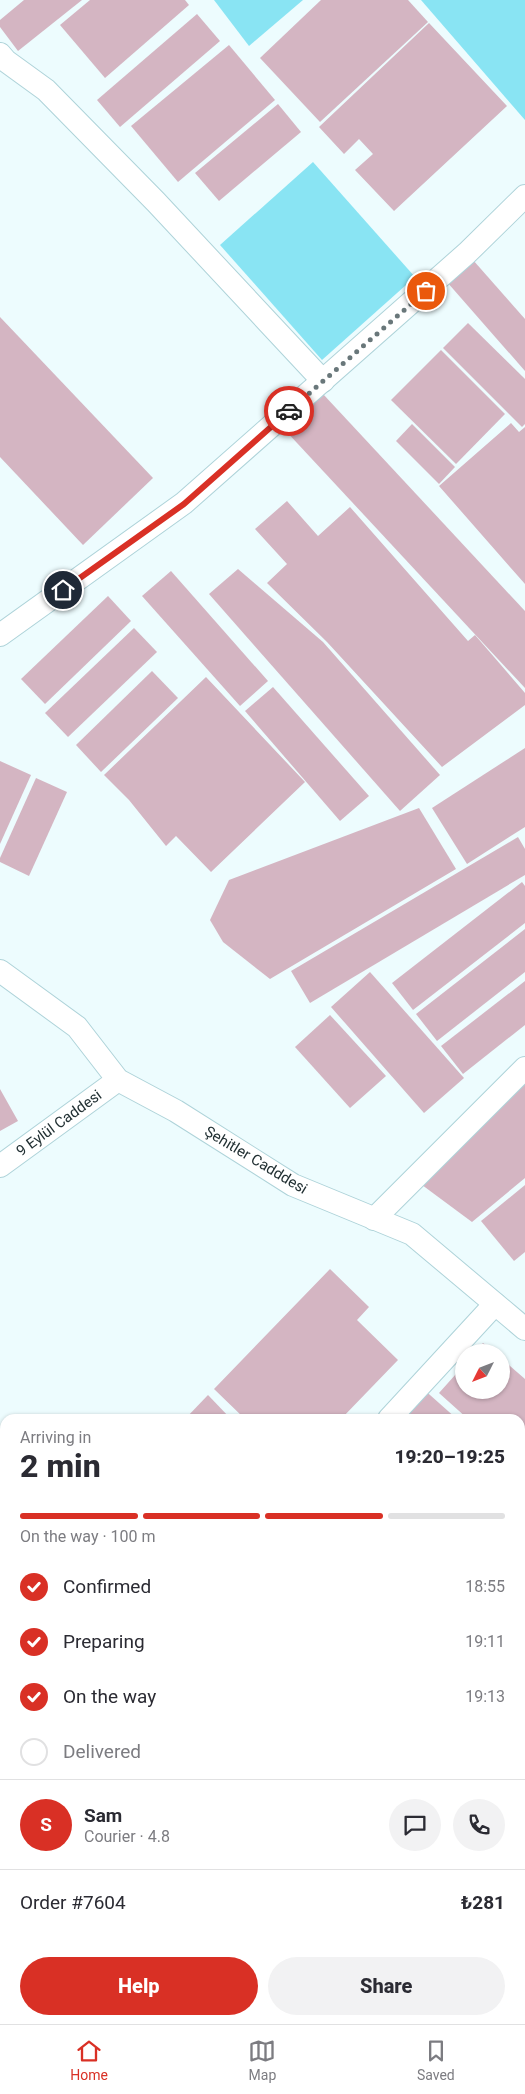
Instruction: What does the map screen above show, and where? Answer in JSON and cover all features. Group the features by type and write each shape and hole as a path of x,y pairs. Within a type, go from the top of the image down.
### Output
{"street":[{"path":"0,54 6,61 46,90 156,202 323,381"},
{"path":"0,635 184,504 467,254 525,196"},
{"name":"Şehitler Cadddesi","path":"0,971 76,1027 118,1080 176,1111 294,1185 412,1234 525,1329"},
{"path":"374,1219 525,1068"},
{"name":"9 Eylül Caddesi","path":"0,1166 118,1080"},
{"path":"394,1414 495,1304"}],"shaded area":[{"path":"214,0 303,0 249,46"},
{"path":"421,0 525,0 525,120"},
{"path":"313,162 415,277 322,360 220,245"}],"building":[{"path":"24,0 82,0 18,51 0,27 0,20"},
{"path":"90,0 185,0 189,5 105,78 60,25"},
{"path":"321,0 408,0 428,22 320,122 260,58"},
{"path":"197,14 220,41 120,127 97,100"},
{"path":"429,23 507,106 394,211 355,170 373,154 359,139 344,154 319,127"},
{"path":"229,45 275,100 178,182 131,126"},
{"path":"278,104 301,132 219,201 195,173"},
{"path":"473,260 525,319 525,371 447,282"},
{"path":"0,317 153,478 83,545 0,457"},
{"path":"468,323 525,379 525,424 522,427 443,348"},
{"path":"441,350 505,414 456,464 391,400"},
{"path":"323,394 525,611 525,688 284,429"},
{"path":"511,423 519,432 525,427 525,584 439,486"},
{"path":"412,424 455,467 439,484 396,441"},
{"path":"287,501 318,536 350,507 468,641 475,635 525,693 525,705 442,767 327,642 267,583 287,564 255,529"},
{"path":"238,569 323,642 440,775 400,811 209,594"},
{"path":"171,571 268,681 240,706 142,596"},
{"path":"108,596 131,621 45,704 21,679"},
{"path":"134,628 157,652 68,737 45,713"},
{"path":"152,671 178,698 101,772 76,745"},
{"path":"206,677 305,782 211,872 176,836 166,846 129,800 104,775"},
{"path":"273,687 369,796 340,821 245,711"},
{"path":"525,748 525,827 467,864 432,808"},
{"path":"0,761 31,775 0,844"},
{"path":"36,778 67,792 29,876 0,862 0,858"},
{"path":"419,808 456,869 270,979 223,942 210,920 229,880"},
{"path":"518,837 525,849 525,875 310,1003 291,971"},
{"path":"522,882 525,886 525,923 413,1010 392,983"},
{"path":"525,929 525,972 437,1041 416,1014"},
{"path":"370,972 464,1078 424,1113 331,1007"},
{"path":"525,981 525,1025 463,1074 441,1046"},
{"path":"330,1015 386,1076 350,1108 295,1047"},
{"path":"525,1077 525,1178 472,1222 418,1182"},
{"path":"0,1089 18,1121 0,1131"},
{"path":"525,1185 525,1252 514,1261 481,1221"},
{"path":"330,1269 369,1307 357,1320 398,1360 346,1414 240,1414 214,1389"},
{"path":"510,1366 525,1379 525,1414 462,1414 439,1393 455,1375 455,1399 510,1399"},
{"path":"421,1387 451,1414 397,1414"},
{"path":"208,1395 226,1414 190,1414"}],"way so far":[{"path":"289,411 426,291"}],"route":[{"path":"63,590 184,504 289,411"}]}
